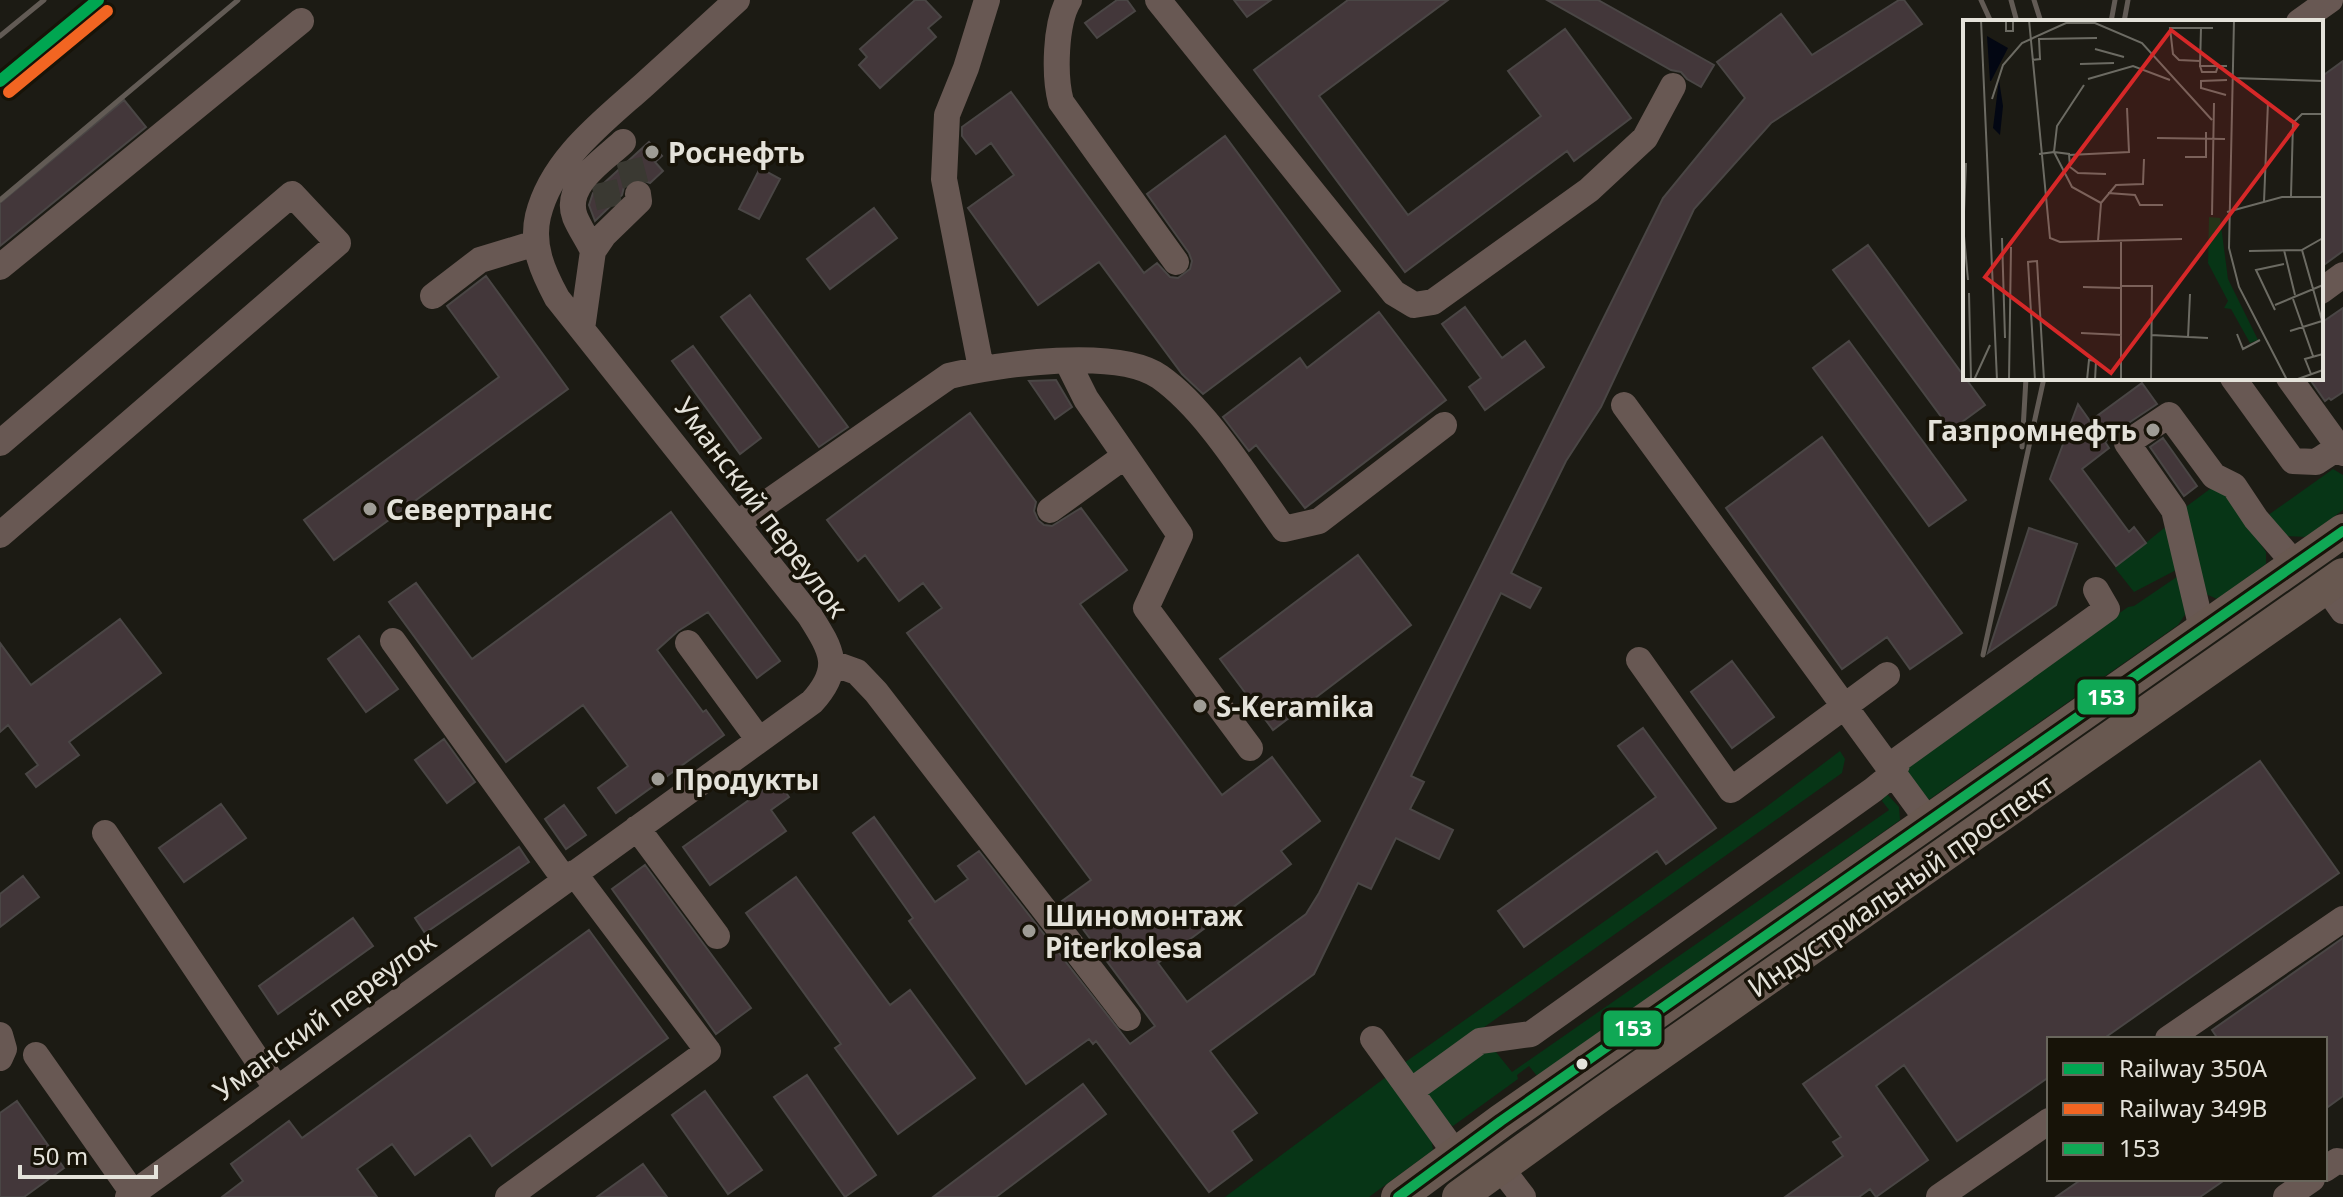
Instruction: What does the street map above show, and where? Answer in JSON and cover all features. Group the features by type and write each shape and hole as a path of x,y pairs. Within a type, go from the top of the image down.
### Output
{"main road":[{"name":"Индустриальный проспект","path":"1398,1197 2343,531"},
{"name":"Индустриальный проспект","path":"1459,1197 2337,591"}],"street":[{"name":"Уманский переулок","path":"131,1195 812,702 828,684 832,663 824,638 810,616 557,298 542,272 536,243 538,217 547,191 560,168 616,110 737,0"},
{"path":"981,368 944,179 947,115 966,68 987,0"},
{"path":"1069,0 1060,14 1057,87 1061,102 1176,262"},
{"path":"1158,0 1394,293 1414,305 1433,302 1589,190 1645,138 1673,86"},
{"path":"2302,20 2330,0"},
{"path":"0,267 301,21"},
{"path":"593,251 574,215 574,193 582,180 602,173 626,151 616,110"},
{"path":"0,443 292,194 338,243 0,535"},
{"path":"582,329 593,251 613,222 639,201 638,194"},
{"path":"433,296 480,260 536,243"},
{"path":"2323,290 2343,275"},
{"path":"1067,361 1086,399 1180,535 1146,608 1250,748"},
{"path":"738,523 949,376 981,368 1067,361 1120,361 1158,375 1200,413 1284,529 1319,521 1444,425"},
{"path":"2234,380 2293,461 2316,462 2341,450 2290,380"},
{"path":"1624,405 1929,822"},
{"path":"2202,629 2174,510 2127,443 2169,415 2214,476 2234,486 2256,519 2296,565"},
{"path":"1050,510 1125,456"},
{"path":"1411,1091 1480,1041 1531,1034 1894,773 1899,759 2107,609 2096,590"},
{"path":"393,641 569,876 708,1051 508,1197"},
{"path":"688,643 759,740"},
{"path":"1639,660 1731,790 1887,675"},
{"path":"832,663 857,672 876,692 1128,1018"},
{"path":"637,828 717,936"},
{"path":"105,833 277,1089"},
{"path":"2171,1037 2343,919"},
{"path":"0,1035 4,1049 0,1058"},
{"path":"1373,1039 1456,1154"},
{"path":"36,1055 131,1195"},
{"path":"1939,1197 2047,1122"},
{"path":"1500,1167 1523,1197"},
{"path":"2286,1197 2309,1181"}],"green space":[{"path":"2333,469 2343,475 2343,510 2306,537 2284,536 2264,518"},
{"path":"2214,486 2223,489 2266,552 2266,564 2217,599 2206,594 2183,509"},
{"path":"2169,524 2180,568 2134,592 2115,568"},
{"path":"2181,574 2186,613 2178,625 1927,801 1905,780 1910,763 2128,607"},
{"path":"1840,751 1845,759 1842,773 1414,1077 1404,1063 1766,807"},
{"path":"1886,793 1899,807 1900,820 1537,1076 1529,1066 1517,1075 1518,1079 1453,1126 1447,1123 1426,1094 1484,1047 1496,1052 1512,1072 1889,810 1882,801"},
{"path":"1386,1077 1431,1136 1433,1150 1369,1197 1225,1197"}],"building":[{"path":"915,0 925,0 941,17 928,28 936,37 880,88 859,65 867,57 860,49"},
{"path":"1117,0 1127,0 1135,11 1097,38 1085,23"},
{"path":"1234,0 1271,0 1247,17"},
{"path":"1348,0 1448,0 1319,96 1408,215 1541,116 1508,71 1565,29 1631,118 1574,161 1567,151 1405,272 1254,70"},
{"path":"1547,0 1598,0 1714,65 1701,87 1681,72 1671,70"},
{"path":"1899,0 1904,0 1922,24 1771,123 1694,209 1601,407 1566,461 1511,573 1541,588 1530,608 1501,593 1411,776 1424,782 1410,809 1453,830 1439,859 1396,838 1371,889 1358,883 1314,974 1210,1051 1257,1113 1232,1131 1252,1160 1209,1192 1096,1041 1093,1044 1089,1039 1026,1084 909,921 913,918 853,833 874,817 935,902 968,879 958,866 979,851 1130,1044 1155,1026 1062,901 1091,880 907,633 942,608 923,583 899,601 865,555 858,561 827,520 970,413 1036,502 1034,511 1038,520 1052,526 1081,508 1127,570 1080,604 1222,795 1272,757 1320,821 1281,851 1291,864 1158,963 1187,1002 1306,914 1319,893 1663,198 1745,98 1717,62 1781,14 1812,55"},
{"path":"2343,61 2343,251 2323,266 2323,76"},
{"path":"1011,92 1144,273 1157,263 1170,277 1178,278 1190,269 1192,261 1147,194 1225,136 1340,291 1203,394 1182,374 1099,262 1038,305 968,208 1014,175 991,143 976,154 962,136 962,127"},
{"path":"124,100 146,127 0,246 0,203"},
{"path":"649,142 662,156 655,162 663,171 650,183 637,178 629,181 622,195 595,221 589,205 593,193"},
{"path":"760,168 780,179 759,219 739,209"},
{"path":"874,208 897,238 830,289 807,259"},
{"path":"1868,245 1963,375 1963,380 1967,380 1985,405 1951,430 1833,270"},
{"path":"486,276 568,389 334,560 304,520 499,377 447,306"},
{"path":"750,295 848,427 819,447 721,317"},
{"path":"1465,307 1502,358 1525,341 1544,367 1485,410 1469,387 1481,378 1442,324"},
{"path":"2343,308 2343,392 2325,401 2310,380 2323,380 2323,322"},
{"path":"1379,312 1446,400 1305,508 1256,445 1249,451 1223,417 1300,358 1307,368"},
{"path":"1849,341 1966,500 1929,526 1813,368"},
{"path":"693,346 761,438 740,454 672,361"},
{"path":"1056,380 1072,407 1055,419 1029,381"},
{"path":"2142,383 2157,404 2118,430 2105,442 2109,448 2082,469 2129,532 2134,527 2146,543 2116,566 2050,479 2078,404 2090,421"},
{"path":"1822,437 1962,633 1910,669 1887,637 1842,669 1726,508"},
{"path":"2163,438 2197,486 2184,496 2150,447"},
{"path":"671,512 780,661 757,678 708,612 678,631 657,650 724,735 616,813 598,788 628,766 583,705 506,762 389,602 416,583 472,659"},
{"path":"2029,528 2077,544 2056,605 1988,653"},
{"path":"1358,555 1411,625 1273,730 1220,659"},
{"path":"120,619 161,673 69,742 79,755 36,787 26,774 38,765 8,725 0,732 0,643 31,685"},
{"path":"359,636 398,689 366,712 328,659"},
{"path":"1732,661 1774,717 1732,748 1691,692"},
{"path":"1643,728 1716,828 1666,864 1657,851 1524,947 1498,911 1656,797 1618,746"},
{"path":"444,739 475,782 447,803 415,760"},
{"path":"2260,761 2339,873 2106,1037 2047,1037 2047,1078 1957,1141 1904,1065 1876,1086 1928,1160 1876,1197 1870,1189 1859,1197 1785,1197 1843,1156 1833,1142 1841,1137 1803,1084"},
{"path":"777,780 789,797 771,810 786,831 710,885 683,847"},
{"path":"221,804 246,838 184,882 159,848"},
{"path":"564,805 586,835 566,849 545,819"},
{"path":"519,847 529,862 425,933 415,918"},
{"path":"645,865 751,1008 716,1034 612,889"},
{"path":"23,876 39,897 0,927 0,894"},
{"path":"796,877 890,1005 910,990 975,1078 898,1134 835,1048 841,1044 746,913"},
{"path":"353,918 373,946 278,1014 259,986"},
{"path":"589,930 668,1038 492,1166 470,1135 415,1175 392,1144 357,1169 377,1197 222,1197 243,1181 231,1164 289,1121 302,1138"},
{"path":"2343,938 2343,1096 2327,1108 2327,1037 2217,1037 2212,1030"},
{"path":"807,1075 876,1175 845,1197 774,1097"},
{"path":"1083,1084 1106,1114 996,1197 933,1197"},
{"path":"705,1091 762,1170 728,1194 672,1115"},
{"path":"17,1101 64,1168 24,1197 0,1197 0,1113"},
{"path":"643,1164 667,1197 597,1197"},
{"path":"2079,1181 2223,1181 2200,1197 2056,1197"}],"tunnel":[{"path":"629,160 638,194"},
{"path":"604,182 612,217"}],"railway":[{"path":"0,36 44,0"},
{"path":"0,200 238,0"},
{"path":"1981,0 1990,20"},
{"path":"2011,0 2016,20"},
{"path":"2034,0 2040,20"},
{"path":"2111,20 2115,0"},
{"path":"2124,20 2128,0"},
{"path":"2022,447 2026,380"},
{"path":"1983,655 2044,380"}],"rail line":[{"name":"350А","path":"0,81 98,0"},
{"name":"349В","path":"9,92 107,11"}],"transit line":[{"name":"153","path":"1398,1197 1501,1121 2343,531"}],"place":[{"name":"Роснефть","path":"652,152"},
{"name":"Газпромнефть","path":"2153,430"},
{"name":"Севертранс","path":"370,509"},
{"name":"S-Keramika","path":"1200,706"},
{"name":"Продукты","path":"658,779"},
{"name":"Шиномонтаж Piterkolesa","path":"1029,931"}]}
